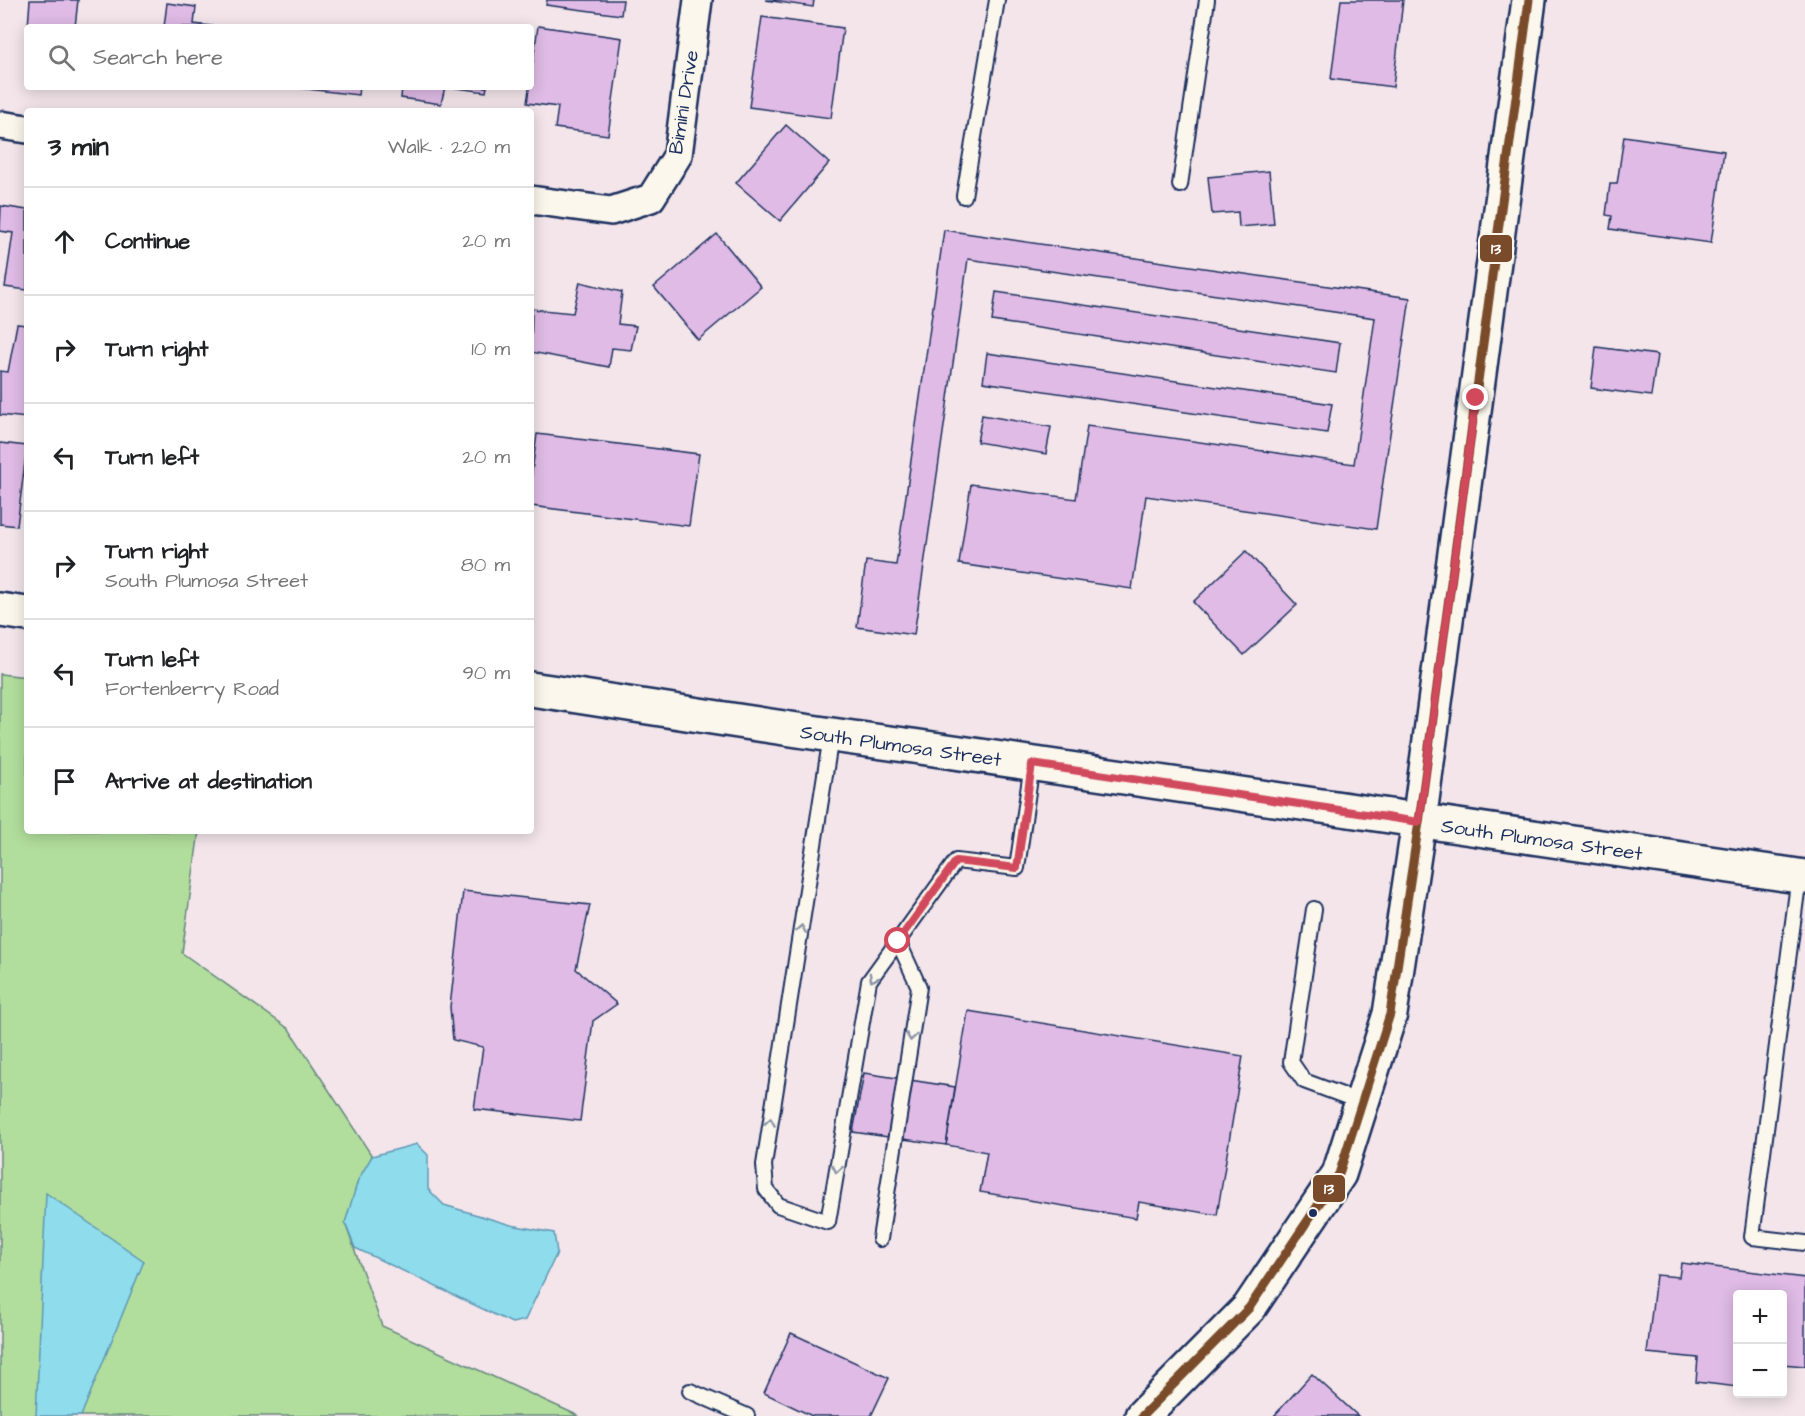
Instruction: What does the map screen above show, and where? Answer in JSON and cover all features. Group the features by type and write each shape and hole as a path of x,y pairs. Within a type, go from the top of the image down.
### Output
{"street":[{"name":"Bimini Drive","path":"534,200 610,211 651,198 678,155 698,0"},
{"path":"1142,1416 1249,1308 1339,1174 1390,1014 1419,822 1529,0"},
{"path":"0,125 24,129"},
{"path":"0,610 24,614"},
{"name":"South Plumosa Street","path":"534,689 729,718 831,736 1802,877"}],"lane":[{"path":"964,196 997,0"},
{"path":"1180,185 1207,0"},
{"path":"831,736 764,1165 765,1189 778,1205 828,1222 868,981 956,861 1017,868 1032,764"},
{"path":"1802,877 1752,1237 1805,1243"},
{"path":"1314,909 1291,1062 1304,1081 1361,1102"},
{"path":"880,1239 919,987 898,941"},
{"path":"690,1391 747,1416"}],"green space":[{"path":"0,674 24,677 24,834 199,834 182,953 289,1029 372,1156 345,1223 382,1326 579,1416 0,1416"}],"water":[{"path":"417,1144 428,1155 428,1189 444,1205 511,1225 554,1233 557,1253 525,1320 512,1323 355,1248 345,1223 358,1180 372,1156"},
{"path":"46,1193 144,1261 81,1416 36,1416"}],"building":[{"path":"30,0 78,0 75,24 28,24"},
{"path":"547,0 623,0 621,15 546,5"},
{"path":"765,0 814,0 813,7"},
{"path":"1341,0 1403,0 1393,87 1331,79"},
{"path":"167,3 196,7 194,24 164,24"},
{"path":"762,17 843,28 831,118 749,107"},
{"path":"538,26 622,38 608,135 555,128 558,107 527,103 529,90 534,90 534,54"},
{"path":"316,90 359,90 358,95"},
{"path":"402,90 444,90 441,104 401,98"},
{"path":"786,125 829,163 780,221 736,183"},
{"path":"1624,136 1724,151 1711,243 1610,229 1612,216 1606,215 1610,184 1617,184"},
{"path":"1269,171 1274,224 1239,227 1238,212 1212,214 1208,177"},
{"path":"1,206 24,210 24,290 5,287 13,233 0,231"},
{"path":"944,230 1410,298 1376,529 1146,496 1132,589 959,564 971,484 1076,499 1087,426 1354,464 1375,318 968,259 914,635 857,627 866,561 896,565"},
{"path":"717,234 761,287 698,340 654,287"},
{"path":"580,282 622,292 618,324 636,326 631,350 612,348 609,367 534,353 534,309 573,313"},
{"path":"996,292 1340,343 1336,373 992,321"},
{"path":"17,324 24,325 24,418 0,415 0,371 8,372"},
{"path":"1596,347 1657,355 1651,396 1591,388"},
{"path":"987,353 1332,404 1327,433 983,382"},
{"path":"982,415 1051,427 1046,454 977,442"},
{"path":"537,434 699,454 689,526 534,506 534,457"},
{"path":"0,443 24,446 24,470 17,526 0,524"},
{"path":"1246,551 1297,605 1244,655 1193,602"},
{"path":"463,891 590,905 576,969 617,1004 593,1021 580,1121 474,1109 483,1047 453,1040 450,1007"},
{"path":"968,1011 1243,1056 1217,1215 1139,1202 1136,1218 980,1192 987,1152 946,1145"},
{"path":"864,1073 955,1087 946,1145 853,1132"},
{"path":"1681,1263 1805,1278 1805,1366 1787,1364 1787,1290 1733,1290 1733,1386 1696,1382 1698,1358 1647,1353 1656,1275 1679,1277"},
{"path":"791,1333 889,1378 871,1416 812,1416 764,1393"},
{"path":"1312,1374 1358,1416 1274,1416"}],"transit line":[{"name":"13","path":"1142,1416 1249,1308 1339,1174 1390,1014 1419,822 1529,0"}],"route":[{"path":"898,941 956,861 1017,868 1032,764 1419,822 1476,398"}]}
